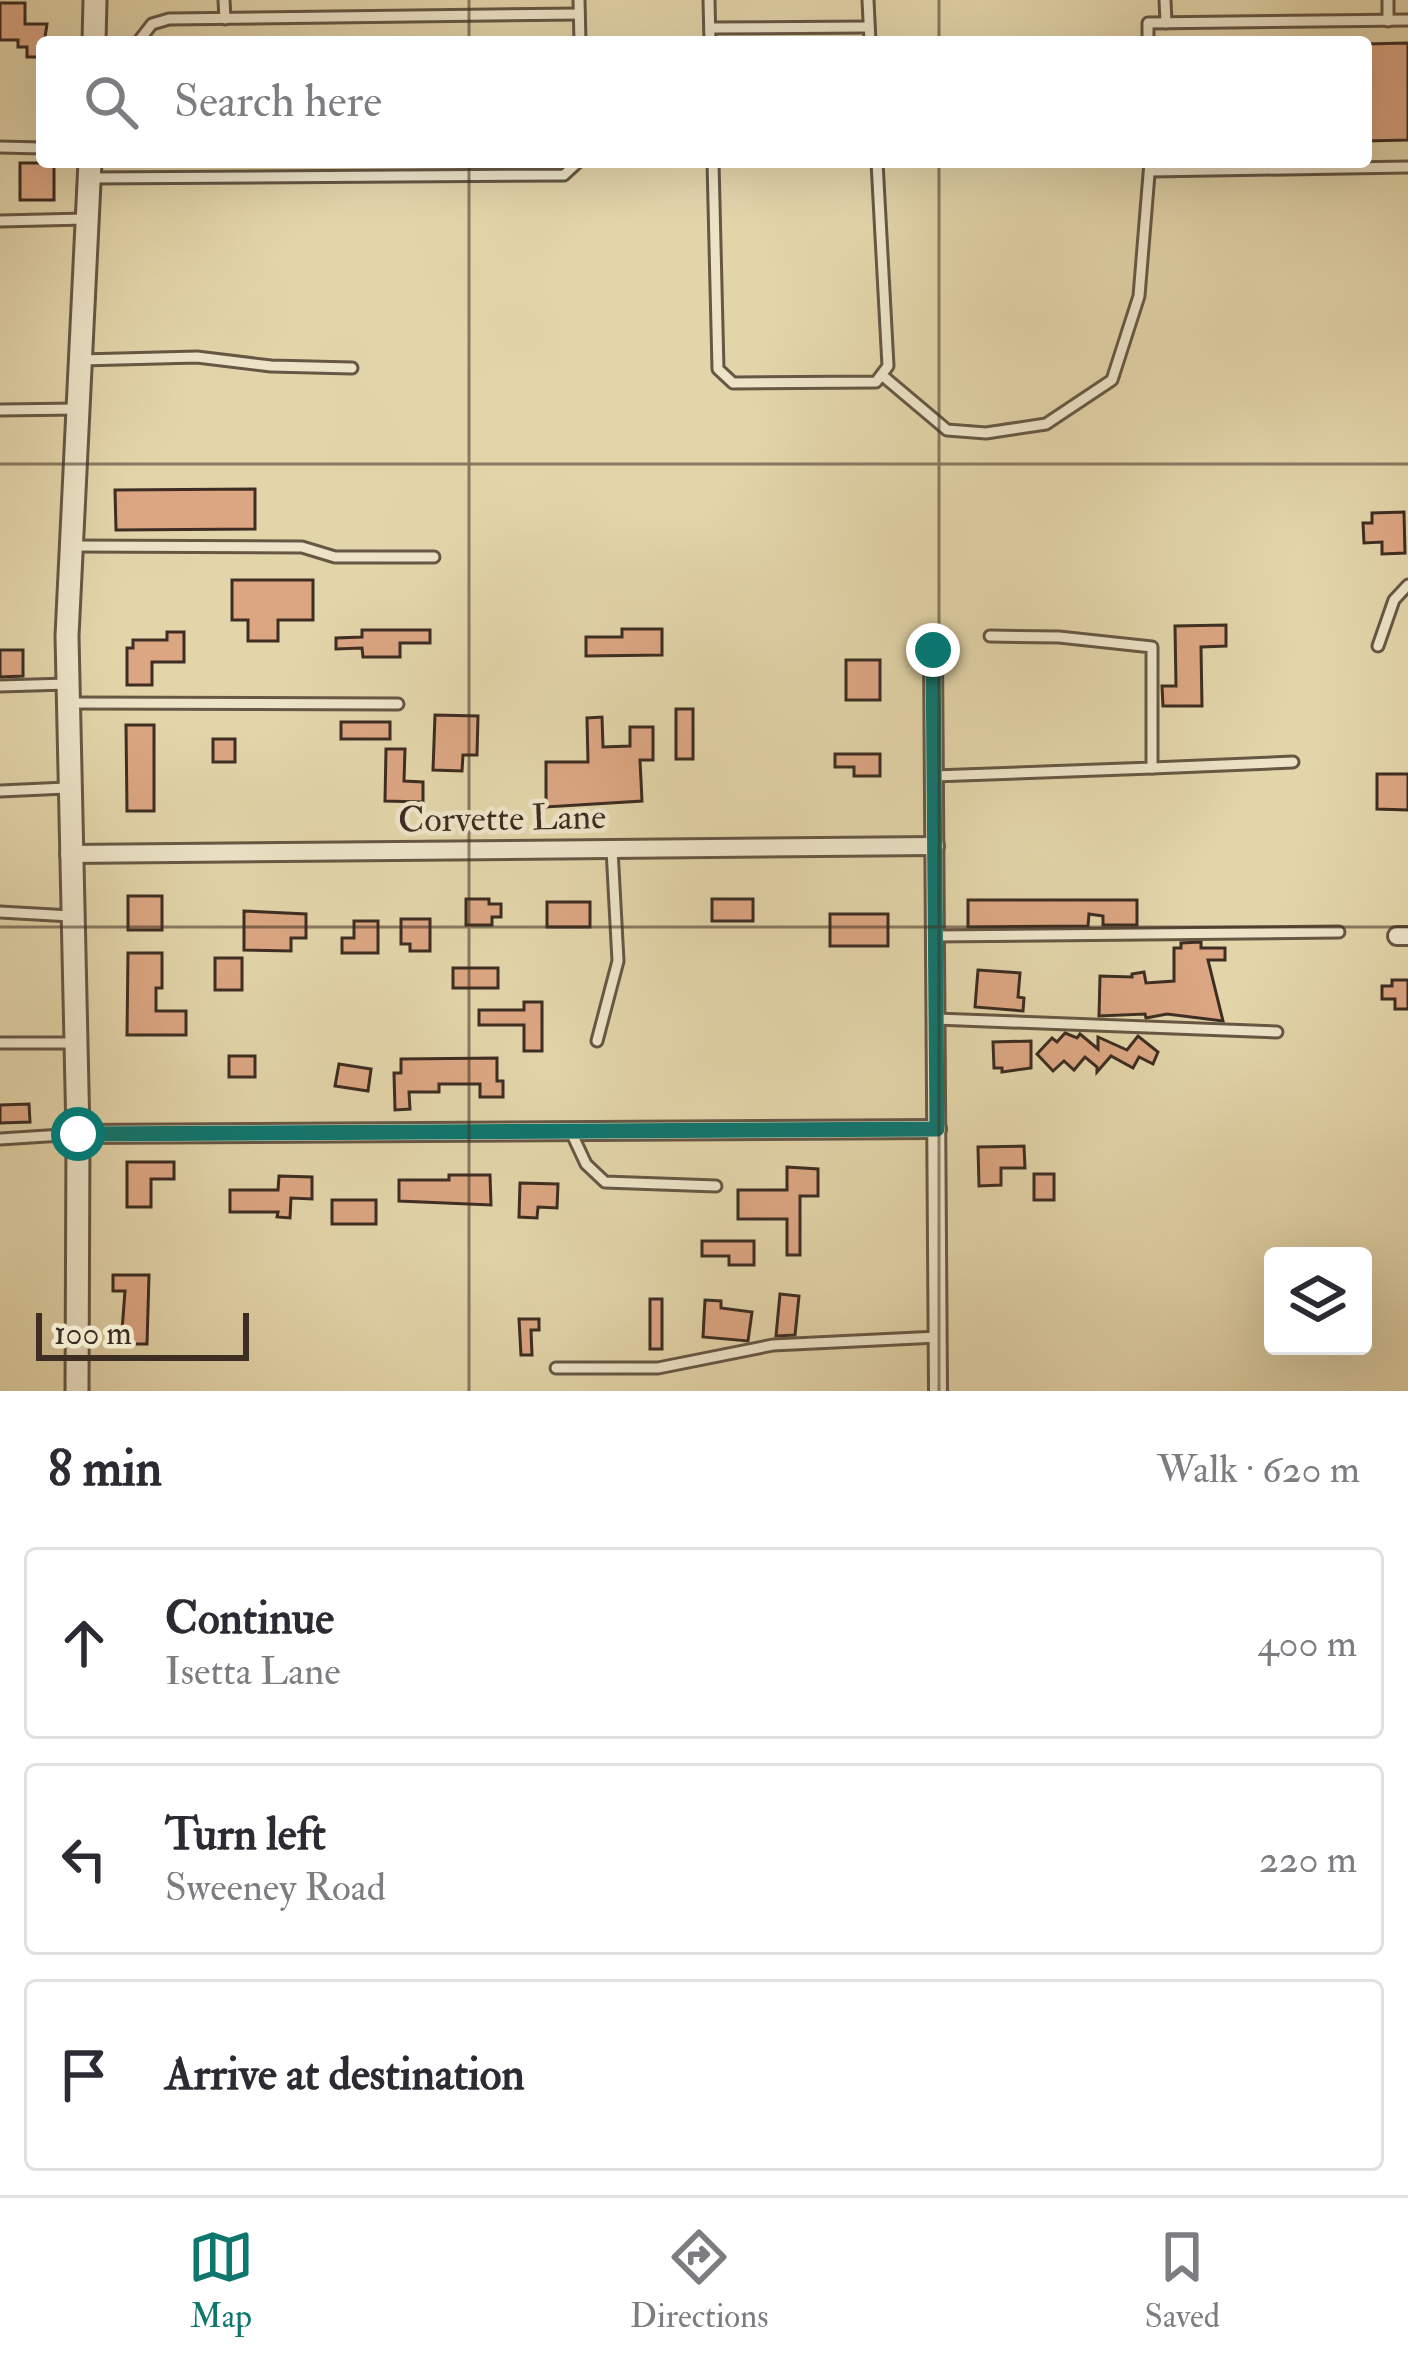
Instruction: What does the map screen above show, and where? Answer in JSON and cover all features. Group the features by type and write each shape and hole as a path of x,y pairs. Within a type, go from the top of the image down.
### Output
{"street":[{"path":"94,36 95,0"},
{"path":"77,1391 78,1134 67,693 90,170"},
{"path":"933,650 938,1391"},
{"name":"Corvette Lane","path":"69,854 935,846"},
{"path":"78,1134 937,1129"}],"lane":[{"path":"224,0 225,19"},
{"path":"579,0 580,36"},
{"path":"709,0 710,36"},
{"path":"868,0 870,36"},
{"path":"1165,0 1166,23"},
{"path":"1388,0 1388,21"},
{"path":"143,36 152,24 169,20 579,14"},
{"path":"1148,36 1148,23 1408,20"},
{"path":"710,28 869,27"},
{"path":"0,147 36,148"},
{"path":"1372,167 1408,167"},
{"path":"138,168 138,178"},
{"path":"90,170 138,178 564,175 572,168"},
{"path":"713,168 718,369 733,383 876,382 883,376 888,366 877,168"},
{"path":"883,376 947,430 986,433 1046,424 1112,380 1138,296 1150,168"},
{"path":"0,220 87,219"},
{"path":"80,359 197,357 296,368 352,368"},
{"path":"0,410 78,409"},
{"path":"71,546 302,547 335,557 434,557"},
{"path":"1378,646 1394,600 1408,585"},
{"path":"990,636 1059,637 1152,647 1151,768"},
{"path":"0,686 67,693 398,704"},
{"path":"934,776 1293,762"},
{"path":"0,791 68,788"},
{"path":"597,1040 619,961 612,849"},
{"path":"0,912 71,916"},
{"path":"935,936 1339,932"},
{"path":"936,1019 1277,1031"},
{"path":"0,1043 75,1042"},
{"path":"571,1132 586,1164 605,1182 716,1186"},
{"path":"0,1139 78,1134"},
{"path":"556,1368 658,1368 773,1346 938,1337"}],"building":[{"path":"0,3 25,3 25,24 47,24 45,36 36,36 36,57 27,57 27,47 18,47 18,40 0,40"},
{"path":"1408,43 1408,140 1372,141 1372,44"},
{"path":"20,163 54,168 54,200 20,200"},
{"path":"255,489 255,529 116,530 115,490"},
{"path":"1404,512 1405,553 1382,554 1382,542 1364,543 1363,523 1372,523 1372,513"},
{"path":"232,580 313,580 313,620 278,620 278,641 248,641 248,620 232,620"},
{"path":"1226,625 1226,646 1201,647 1202,706 1163,706 1162,686 1176,686 1175,626"},
{"path":"622,629 662,629 662,655 586,656 586,637 622,637"},
{"path":"362,630 430,630 430,643 400,643 400,657 363,657 362,648 336,649 336,638 362,637"},
{"path":"167,632 184,632 184,662 152,662 152,685 127,685 127,648 133,648 133,640 167,640"},
{"path":"0,650 23,650 23,676 0,677"},
{"path":"846,660 880,660 880,700 846,700"},
{"path":"676,709 693,709 693,759 676,759"},
{"path":"435,715 478,716 477,755 463,755 462,771 433,770"},
{"path":"602,717 603,747 630,746 630,727 653,727 653,760 640,760 642,801 546,807 546,762 588,762 587,718"},
{"path":"341,722 390,722 390,739 341,739"},
{"path":"126,725 154,725 154,811 127,811"},
{"path":"213,739 235,739 235,762 213,762"},
{"path":"386,749 405,749 404,781 423,782 423,802 385,801"},
{"path":"835,754 880,754 880,776 854,776 854,767 835,767"},
{"path":"1377,774 1408,774 1408,810 1377,809"},
{"path":"128,896 162,896 162,930 128,930"},
{"path":"466,899 501,904 501,917 492,917 492,925 466,925"},
{"path":"712,899 753,899 753,921 712,921"},
{"path":"968,900 1137,900 1137,925 1103,925 1103,916 1089,914 1088,926 968,927"},
{"path":"547,902 590,902 590,927 547,927"},
{"path":"244,911 306,914 306,938 291,938 291,951 244,950"},
{"path":"830,914 888,914 888,946 830,946"},
{"path":"401,919 430,919 430,951 410,951 410,944 401,944"},
{"path":"354,921 378,921 378,953 342,953 342,938 354,938"},
{"path":"1201,942 1201,948 1225,948 1225,960 1208,960 1223,1021 1167,1014 1099,1016 1100,976 1132,977 1144,972 1146,983 1174,981 1174,948"},
{"path":"128,953 162,953 162,988 156,988 156,1011 186,1011 186,1035 127,1035"},
{"path":"215,958 242,958 242,990 215,990"},
{"path":"453,968 498,968 498,988 453,988"},
{"path":"978,970 1020,973 1018,997 1024,998 1023,1011 975,1007"},
{"path":"1392,980 1408,980 1408,1009 1395,1009 1395,999 1382,999 1382,986 1392,986"},
{"path":"524,1002 542,1002 542,1051 524,1051 524,1025 479,1025 479,1010 524,1010"},
{"path":"1065,1033 1077,1038 1080,1034 1098,1049 1098,1037 1127,1050 1138,1036 1158,1052 1153,1064 1139,1057 1133,1068 1111,1056 1097,1072 1085,1057 1074,1070 1064,1061 1053,1071 1037,1054 1052,1038 1057,1042"},
{"path":"1031,1041 1031,1068 1002,1072 994,1068 993,1042"},
{"path":"229,1056 255,1056 255,1077 229,1077"},
{"path":"497,1058 503,1097 480,1097 480,1084 439,1084 439,1092 409,1092 410,1109 395,1110 394,1073 401,1073 401,1059"},
{"path":"339,1064 371,1069 368,1091 335,1086"},
{"path":"29,1104 30,1122 0,1123 0,1105"},
{"path":"1024,1146 1025,1168 1001,1168 1001,1185 979,1186 978,1147"},
{"path":"127,1162 174,1162 174,1179 151,1179 151,1207 127,1207"},
{"path":"787,1167 818,1169 818,1196 800,1196 800,1255 787,1255 787,1219 738,1219 738,1190 787,1190"},
{"path":"1034,1174 1054,1174 1054,1200 1034,1200"},
{"path":"449,1175 490,1175 491,1205 399,1201 399,1180 449,1180"},
{"path":"279,1176 312,1177 312,1199 291,1198 290,1218 277,1217 278,1212 230,1212 230,1190 278,1190"},
{"path":"520,1183 558,1184 557,1208 538,1207 537,1218 519,1217"},
{"path":"332,1200 376,1200 376,1224 332,1224"},
{"path":"702,1241 754,1241 754,1265 729,1265 729,1256 702,1256"},
{"path":"113,1275 149,1275 147,1344 121,1344 125,1291 113,1291"},
{"path":"780,1294 799,1296 795,1335 776,1336"},
{"path":"650,1299 662,1299 662,1349 650,1349"},
{"path":"705,1300 721,1301 721,1308 752,1312 748,1341 703,1337"},
{"path":"519,1319 539,1319 539,1330 531,1330 532,1355 521,1355"}],"route":[{"path":"78,1134 937,1129 933,650"}]}
